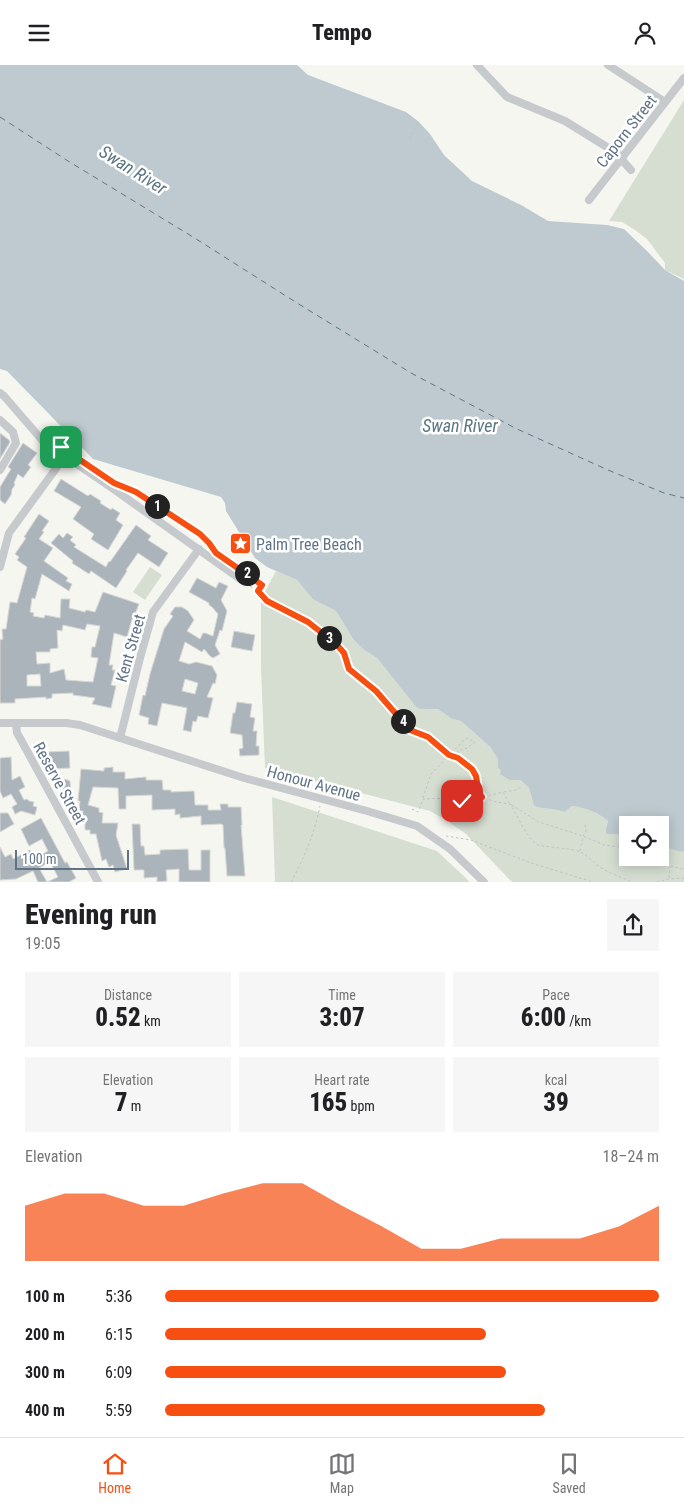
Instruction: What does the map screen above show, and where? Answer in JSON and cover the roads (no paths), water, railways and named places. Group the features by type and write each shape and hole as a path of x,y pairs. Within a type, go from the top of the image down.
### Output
{"street":[{"path":"477,65 507,97 565,121 622,158 631,170"},
{"path":"608,65 666,102"},
{"name":"Caporn Street","path":"589,200 684,77"},
{"path":"0,393 49,448 65,456 243,581"},
{"path":"0,420 13,432 16,443 0,470"},
{"path":"0,567 9,533 65,456"},
{"name":"Kent Street","path":"120,738 154,612 199,549"},
{"name":"Honour Avenue","path":"0,723 66,723 80,725 244,778 417,826 450,849 484,882"},
{"name":"Reserve Street","path":"16,723 17,733 98,882"}],"water":[{"name":"Swan River","path":"0,65 297,65 308,75 406,112 418,121 430,134 444,155 472,181 521,205 548,221 607,225 624,229 665,270 684,281 684,852 669,848 669,816 619,816 619,835 606,834 608,821 591,811 572,806 565,812 534,806 529,788 520,780 510,780 500,774 501,770 498,768 498,759 490,747 461,721 452,719 438,709 420,709 416,707 377,658 364,650 353,639 336,611 313,599 297,580 267,567 255,558 226,511 225,503 221,497 93,459 7,371 0,369"}],"place":[{"name":"Palm Tree Beach","path":"240,544"}]}
